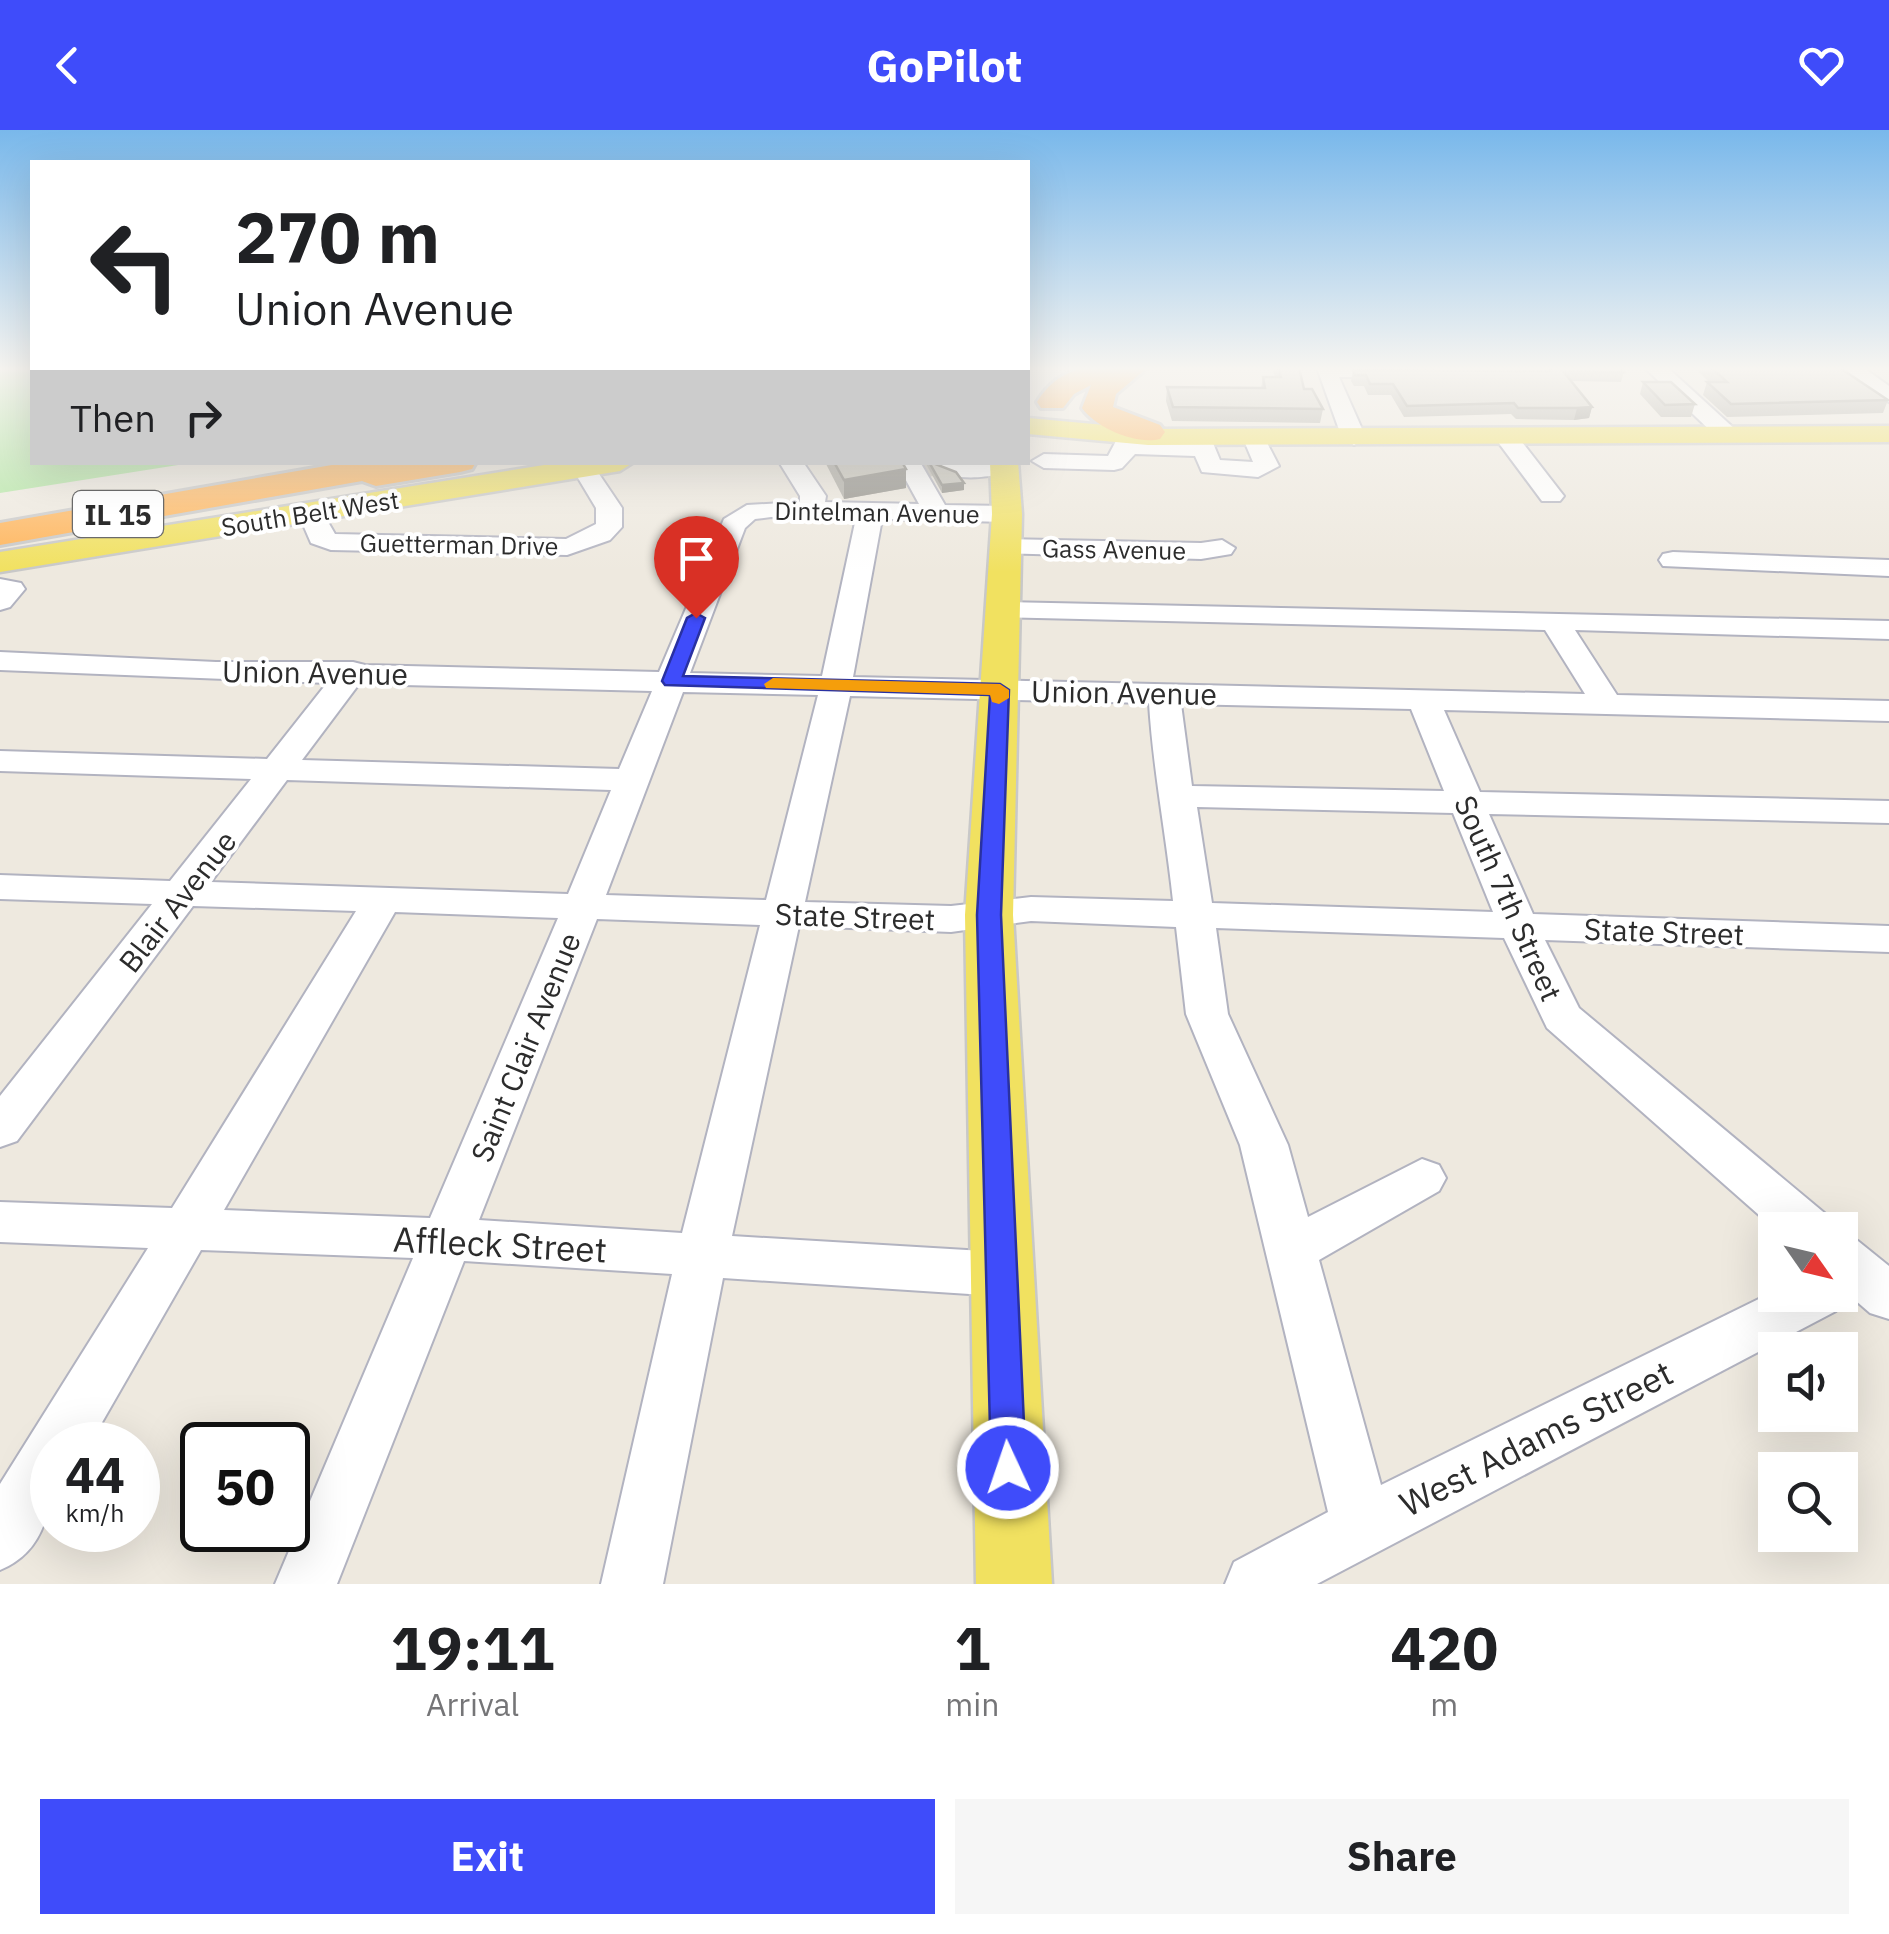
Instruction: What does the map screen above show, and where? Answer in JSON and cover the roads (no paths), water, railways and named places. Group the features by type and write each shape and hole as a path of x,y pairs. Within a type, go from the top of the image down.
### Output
{"highway":[{"name":"IL 15","path":"0,534 300,465"},
{"name":"IL 15","path":"0,516 262,476 378,465"},
{"path":"262,476 280,491 441,465"}],"main road":[{"path":"1030,447 1058,439 1136,436 1202,442 1254,436 1741,436"},
{"name":"South Belt West","path":"0,562 602,465"},
{"path":"978,465 1002,611 989,915 1014,1584"}],"street":[{"path":"1136,436 1202,442"},
{"path":"1508,438 1551,496"},
{"path":"794,465 813,496 812,510"},
{"name":"Dintelman Avenue","path":"747,513 870,512 972,465"},
{"name":"Gass Avenue","path":"986,465 1201,551 1222,548"},
{"name":"Guetterman Drive","path":"310,512 320,537 331,542 567,546 597,540 610,531 613,517 607,499 584,468"},
{"path":"632,1584 702,1255 836,686 870,512"},
{"name":"Saint Clair Avenue","path":"306,1584 583,905 733,524 747,513"},
{"path":"1673,560 1889,568"},
{"path":"0,587 11,589 0,601"},
{"path":"1002,611 1889,630"},
{"path":"1554,622 1607,704"},
{"name":"Union Avenue","path":"0,662 1889,712"},
{"name":"Blair Avenue","path":"0,1130 353,672"},
{"path":"1164,694 1207,1014 1264,1145 1362,1526"},
{"name":"South 7th Street","path":"1424,699 1518,925 1562,1017 1789,1212"},
{"path":"0,761 632,780"},
{"path":"1176,796 1889,812"},
{"name":"State Street","path":"0,888 951,919 1031,909 1889,939"},
{"path":"72,1422 383,900"},
{"path":"1291,1250 1422,1178"},
{"name":"Affleck Street","path":"0,1222 447,1239 1000,1274"},
{"name":"West Adams Street","path":"1256,1584 1362,1526 1787,1312"},
{"path":"0,1540 30,1490"}]}
